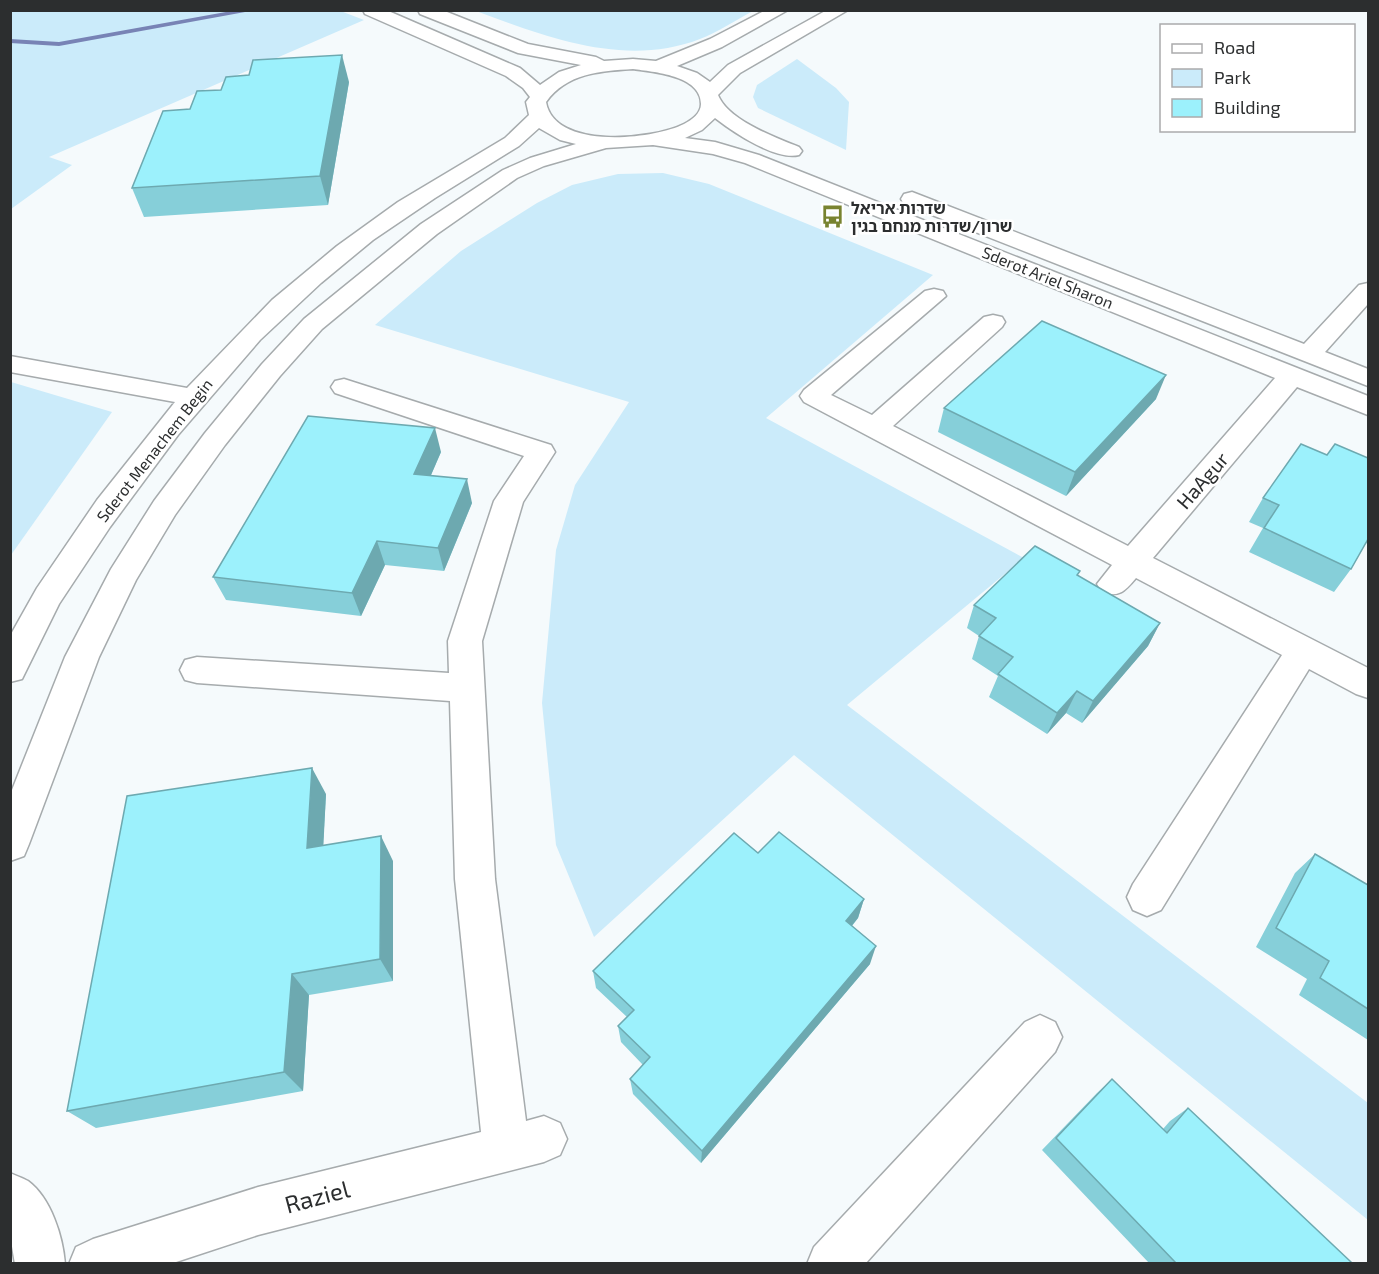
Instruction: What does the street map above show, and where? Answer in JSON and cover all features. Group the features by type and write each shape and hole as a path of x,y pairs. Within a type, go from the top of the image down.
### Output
{"street":[{"path":"371,10 513,72 530,84 539,107 552,128 574,138 603,143 635,143 655,140 690,129 705,118 710,99 734,69 840,10"},
{"path":"426,10 524,49 551,56 619,65 658,67 690,77 699,82 710,99 733,124 751,134 817,161"},
{"path":"658,67 716,43 780,10"},
{"name":"Sderot Menachem Begin","path":"10,669 48,597 84,541 146,455 192,397 246,338 299,288 392,216 512,142 528,129 539,107 543,89 560,78 581,70 619,65"},
{"name":"Sderot Ariel Sharon","path":"655,140 715,148 752,159 1301,365 1368,378"},
{"path":"10,844 82,657 122,577 164,508 214,439 271,370 313,324 429,229 510,174 555,156 603,143"},
{"name":"Sderot Ariel Sharon","path":"893,191 1301,365 1368,406"},
{"name":"HaAgur","path":"1122,573 1368,290"},
{"path":"934,296 813,396 874,428 1122,573 1303,650 1368,684"},
{"path":"874,428 993,322"},
{"path":"10,364 192,397"},
{"path":"196,670 466,688 465,641 486,573 509,501 541,452 344,387"},
{"path":"1147,897 1303,650"},
{"name":"Raziel","path":"93,1263 258,1211 525,1143 475,879 466,688"},
{"path":"831,1263 1040,1037"},
{"path":"10,1197 24,1209 40,1250 40,1263"}],"green space":[{"path":"338,10 364,20 49,157 72,165 11,209 11,11"},
{"path":"476,11 753,11 700,39 672,47 643,51 586,46 558,39"},
{"path":"797,59 836,88 849,102 846,150 758,108 753,97 757,85"},
{"path":"663,173 709,184 933,275 766,418 1024,558 847,705 1368,1103 1368,1220 794,755 594,937 556,845 542,703 556,550 575,485 629,402 375,325 461,251 537,203 572,185 618,174"},
{"path":"10,382 112,412 11,555"}],"building":[{"path":"342,55 320,176 132,188 163,111 190,109 197,91 221,90 226,77 249,75 253,60"},
{"path":"1042,321 1166,375 1075,472 944,408"},
{"path":"308,416 435,428 414,474 467,479 438,548 377,541 352,593 213,577"},
{"path":"1301,444 1327,455 1335,444 1368,458 1368,539 1351,569 1264,528 1279,505 1263,498"},
{"path":"1035,546 1080,571 1077,575 1160,623 1093,701 1077,691 1057,713 998,674 1013,657 979,636 996,618 974,605"},
{"path":"312,768 307,848 381,836 380,959 292,974 284,1072 67,1111 127,796"},
{"path":"779,832 864,899 846,921 876,946 702,1151 630,1079 650,1057 618,1026 634,1010 593,971 734,833 758,853"},
{"path":"1315,854 1368,885 1368,1009 1320,978 1329,961 1276,928"},
{"path":"1112,1079 1167,1133 1188,1108 1351,1262 1176,1263 1056,1138"}],"waterway":[{"path":"10,41 59,44 253,10"}],"place":[{"name":"שדרות אריאל שרון/שדרות מנחם בגין","path":"833,216"}]}
